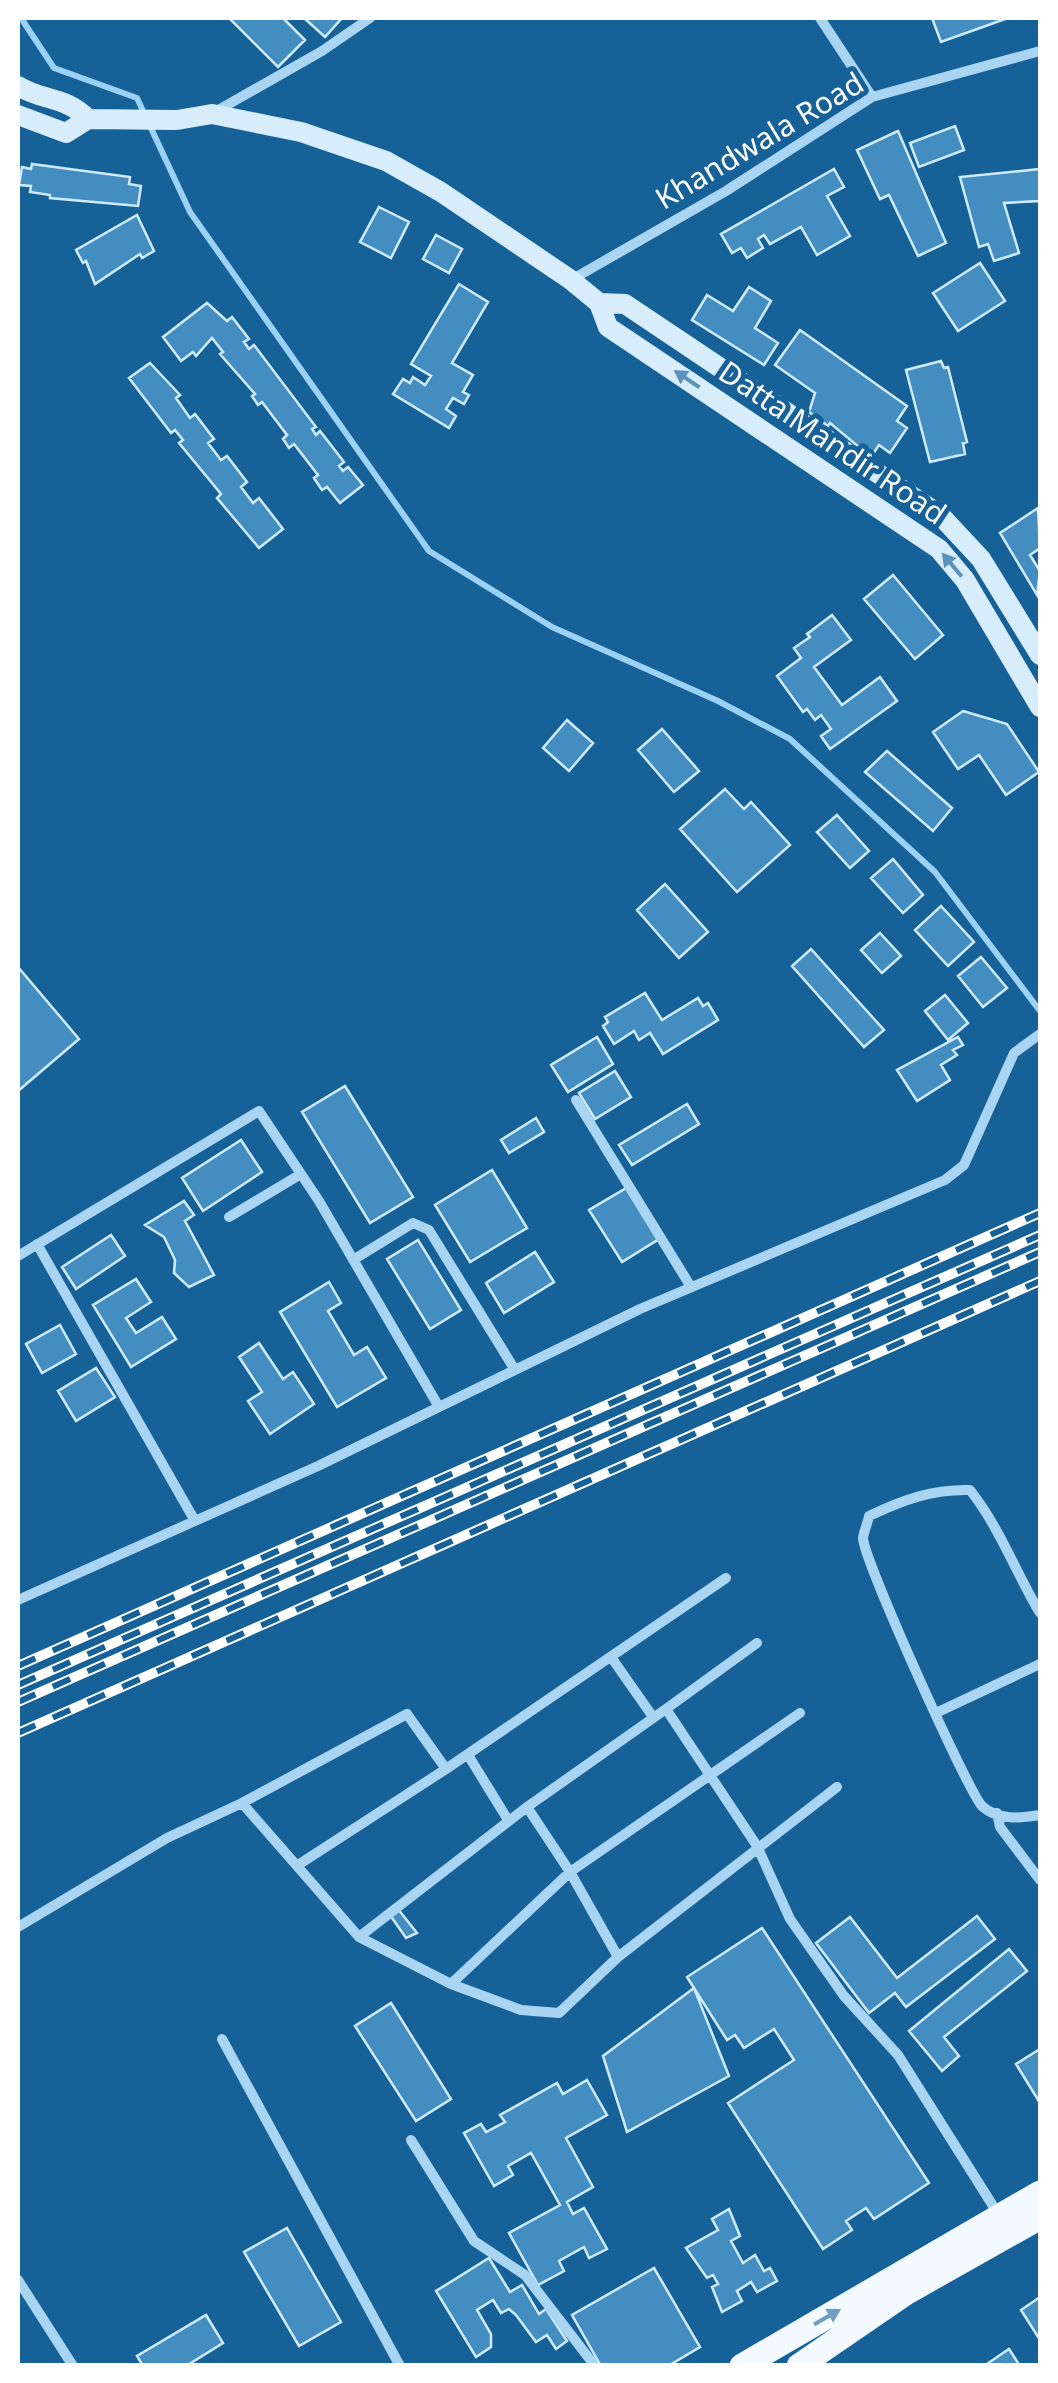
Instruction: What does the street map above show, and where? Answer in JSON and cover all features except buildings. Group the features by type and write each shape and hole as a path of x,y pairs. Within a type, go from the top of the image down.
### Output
{"main road":[{"path":"18,86 30,94 72,102 88,119 66,133"},
{"path":"66,133 72,102"},
{"name":"Datta Mandir Road","path":"88,119 176,120 212,114 301,132 386,162 441,192 571,280 599,304 608,327 939,549 984,613 1040,707"},
{"path":"19,117 66,133"},
{"name":"Datta Mandir Road","path":"599,304 625,304 940,515 975,550 1040,655"},
{"path":"635,344 650,322"},
{"path":"984,613 1006,600"},
{"path":"798,2366 1005,2226 1040,2193"},
{"path":"742,2366 1005,2226 1040,2218"}],"street":[{"path":"212,114 322,51 370,18"},
{"path":"820,18 872,97"},
{"name":"Khandwala Road","path":"571,280 726,191 872,97 1040,51"},
{"path":"18,1600 691,1288 945,1180 964,1165 1014,1053 1040,1034"},
{"path":"576,1100 691,1288"},
{"path":"18,1256 259,1111 301,1174 439,1407"},
{"path":"229,1218 301,1174"},
{"path":"353,1260 413,1223 428,1230 515,1370"},
{"path":"37,1244 195,1521"},
{"path":"1040,1613 1017,1574 996,1523 970,1490 926,1493 869,1516 863,1540 886,1607 938,1712 959,1766 983,1807 1012,1820 1040,1815"},
{"path":"298,1866 726,1578"},
{"path":"359,1937 508,1820 758,1643"},
{"path":"611,1657 653,1717"},
{"path":"938,1712 1040,1664"},
{"path":"666,1710 712,1774 756,1846 790,1919 844,1996 898,2056 1005,2226"},
{"path":"451,1984 570,1872 800,1713"},
{"path":"18,1927 167,1838 242,1803 408,1714 446,1769"},
{"path":"468,1755 508,1820"},
{"path":"242,1803 359,1937 451,1984 521,2010 559,2013 618,1957 756,1846 838,1787"},
{"path":"527,1807 570,1872 618,1957"},
{"path":"996,1813 1000,1828 1040,1880"},
{"path":"222,2039 400,2366"},
{"path":"411,2140 474,2241 525,2274 595,2366"},
{"path":"18,2280 72,2366"}],"waterway":[{"path":"21,18 54,68 137,98 190,212 429,551 552,627 718,701 790,739 935,872 1040,1011"}],"railway":[{"path":"18,1666 1040,1213"},
{"path":"18,1685 1040,1235"},
{"path":"18,1702 1040,1252"},
{"path":"18,1733 1040,1281"}]}
